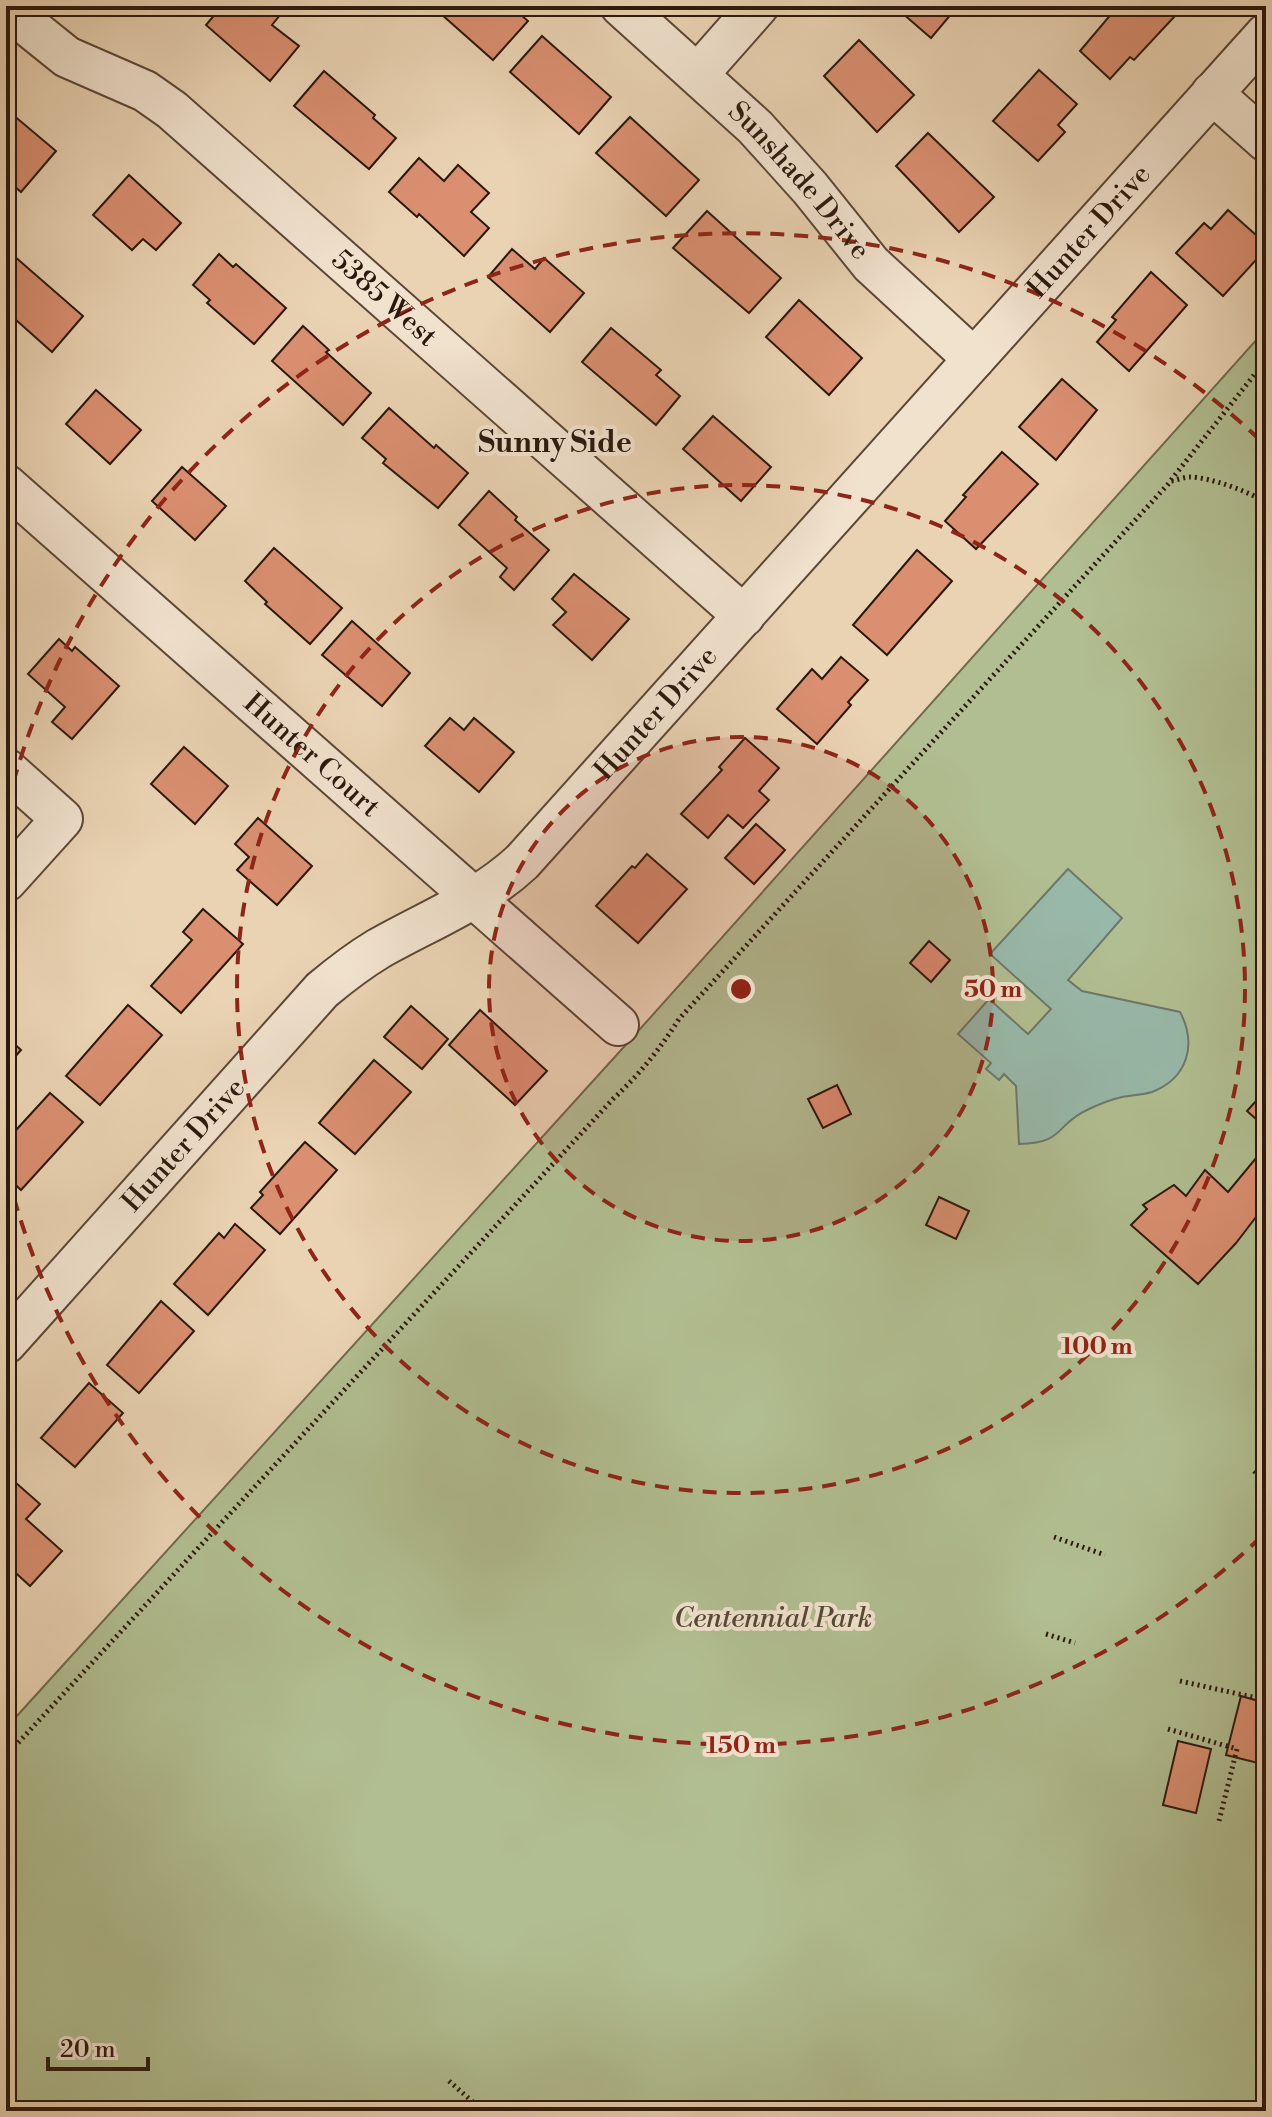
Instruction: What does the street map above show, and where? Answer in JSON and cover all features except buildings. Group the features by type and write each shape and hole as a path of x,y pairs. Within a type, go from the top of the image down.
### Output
{"street":[{"name":"Sunshade Drive","path":"621,6 698,74 783,156 871,264 974,359"},
{"path":"698,74 758,6"},
{"name":"5385 West","path":"6,8 67,57 145,91 172,110 744,616"},
{"name":"Hunter Drive","path":"6,1343 322,990 376,950 474,898 522,862 1266,34"},
{"path":"1212,93 1266,141"},
{"name":"Hunter Court","path":"6,485 618,1025"},
{"path":"6,769 62,819 6,881"}],"path":[{"path":"6,1756 637,1076 679,1019 1171,481 1266,360"},
{"path":"1171,481 1191,477 1223,484 1266,503"},
{"path":"1254,1471 1266,1482"},
{"path":"1054,1537 1105,1555"},
{"path":"1046,1634 1075,1643"},
{"path":"1180,1681 1266,1700"},
{"path":"1168,1729 1237,1749 1219,1821"},
{"path":"449,2081 483,2111"}],"green space":[{"name":"Centennial Park","path":"1266,329 1266,2111 6,2111 6,1728 632,1038"}],"shaded area":[{"path":"1068,869 1122,918 1068,980 1082,991 1180,1012 1188,1036 1188,1048 1181,1069 1164,1086 1152,1092 1100,1104 1077,1116 1052,1137 1019,1144 1016,1086 1004,1074 999,1080 986,1069 991,1063 958,1034 989,999 1028,1034 1051,1009 990,954"}],"district":[{"name":"Sunny Side","path":"555,443"}]}
